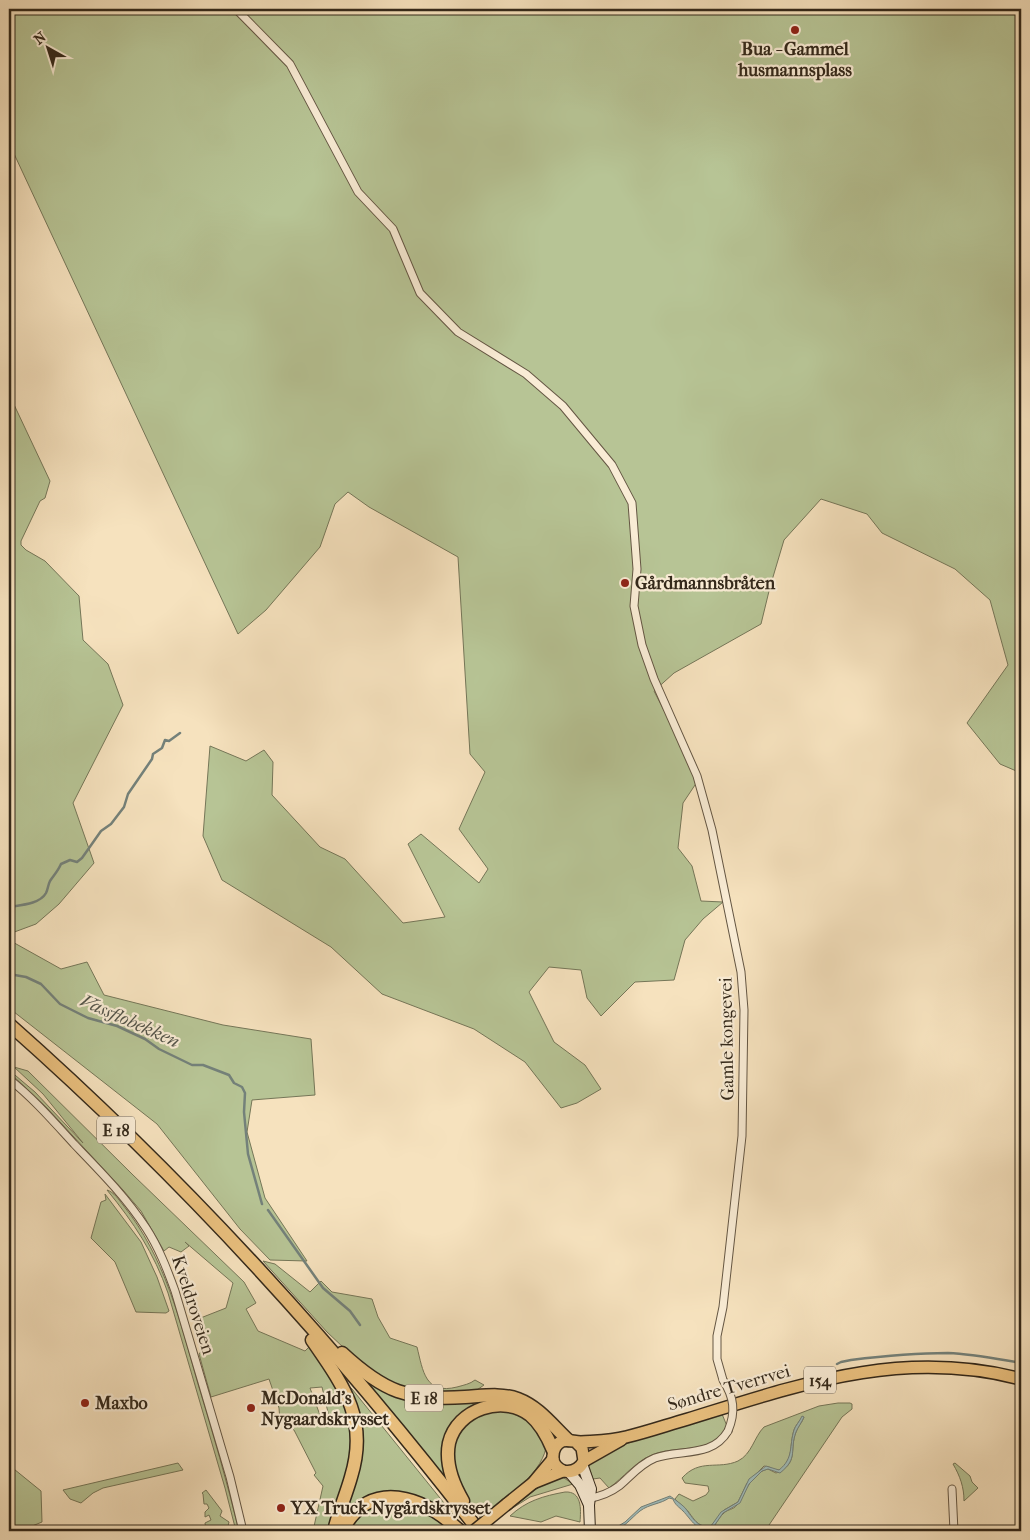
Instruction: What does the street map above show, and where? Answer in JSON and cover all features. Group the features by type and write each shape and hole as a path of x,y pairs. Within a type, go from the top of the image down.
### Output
{"highway":[{"name":"E 18","path":"9,1024 101,1108 189,1195 296,1310 401,1433 480,1531"},
{"name":"E 18","path":"9,1031 99,1113 196,1210 307,1331 397,1436 473,1531"},
{"name":"E 18","path":"296,1310 355,1364 372,1378 391,1389 408,1395 426,1398 492,1395 517,1399 537,1410 572,1441"},
{"name":"E 18","path":"307,1331 340,1382 349,1399 356,1419 356,1455 352,1476 334,1531"},
{"name":"E 18","path":"480,1531 457,1490 449,1467 449,1442 454,1430 463,1420 486,1406 513,1406 532,1416 541,1427 553,1455"},
{"path":"342,1531 348,1520 360,1507 371,1501 384,1498 400,1498 418,1502 434,1511 460,1531"}],"main road":[{"name":"Søndre Tverrvei","path":"625,1438 784,1390 836,1376 876,1370 940,1366 980,1370 1021,1379"},
{"name":"154","path":"473,1531 532,1483 553,1455 559,1443 625,1438"},
{"name":"154","path":"532,1483 566,1471 574,1471 583,1463 625,1438"},
{"path":"572,1441 582,1448 583,1463"},
{"path":"553,1455 556,1466 566,1471"}],"street":[{"name":"Gamle kongevei","path":"236,9 290,64 358,192 393,229 420,293 458,332 526,374 563,406 612,465 632,503 637,569 634,606 642,645 654,679 697,776 712,830 741,972 744,1010 742,1136 725,1289 717,1336 717,1359 734,1407 732,1422 721,1441 710,1448 656,1458 643,1464 618,1486 589,1501"},
{"name":"Kveldroveien","path":"9,1079 34,1101 103,1174 136,1214 155,1243 175,1291 230,1478 243,1531"},
{"path":"583,1463 589,1482 590,1531"},
{"path":"566,1471 580,1485 589,1501"},
{"path":"952,1489 954,1531"}],"green space":[{"path":"9,9 1021,9 1021,773 1000,764 967,723 1008,665 990,600 955,569 882,533 867,514 821,499 784,540 761,624 674,673 654,691 699,779 683,803 678,848 692,866 701,901 723,902 703,919 685,940 674,980 635,982 601,1016 587,998 581,970 549,967 529,992 554,1042 585,1065 601,1089 577,1103 561,1108 525,1062 474,1029 382,994 331,947 222,880 203,836 210,746 246,761 264,750 273,762 272,795 320,847 345,859 403,923 445,917 408,844 421,834 479,883 488,869 459,829 485,772 470,754 458,557 369,507 348,492 335,504 320,547 266,610 238,634 9,143"},
{"path":"9,394 50,481 45,498 40,501 21,541 21,545 45,561 79,596 83,640 108,664 123,705 73,803 94,863 59,904 36,924 9,934"},
{"path":"9,940 61,969 87,962 104,995 223,1025 311,1039 315,1095 252,1100 247,1132 265,1198 307,1261 270,1260 240,1229 157,1124 9,1008 14,990 9,985"},
{"path":"14,1067 28,1071 244,1282 256,1303 246,1309 258,1331 305,1351 309,1347 329,1374 337,1388 348,1416 352,1448 346,1482 328,1531 313,1531 323,1486 314,1475 316,1473 294,1430 280,1421 279,1408 269,1379 211,1397 199,1354 203,1349 198,1319 226,1308 233,1283 185,1242 189,1246 181,1252 169,1247 164,1251 141,1211 47,1108 9,1070 35,1092 83,1143 43,1094","holes":["322,1387 331,1425 324,1426 310,1388"]},
{"path":"107,1190 116,1196 138,1225 170,1290 230,1494 239,1531 236,1531 168,1293 150,1252 126,1214"},
{"path":"105,1194 141,1242 157,1277 169,1311 166,1313 136,1312 115,1262 91,1238 101,1202 106,1200"},
{"path":"263,1261 275,1264 310,1292 321,1281 332,1292 372,1299 378,1317 390,1338 417,1347 427,1379 438,1388 457,1387 475,1380 484,1385 474,1392 419,1392 386,1382 362,1365 327,1332"},
{"path":"350,1366 367,1380 460,1401 485,1402 451,1425 451,1486"},
{"path":"342,1379 465,1529 399,1494 343,1520 358,1454"},
{"path":"850,1403 852,1404 852,1409 842,1417 765,1531 709,1531 724,1513 737,1505 757,1474 768,1469 776,1473 788,1465 791,1461 796,1432 804,1417 802,1417 795,1428 789,1457 784,1466 780,1470 775,1470 764,1466 747,1483 738,1502 724,1510 711,1526 702,1525 695,1521 675,1499 679,1494 693,1501 706,1495 709,1491 708,1486 685,1483 682,1478 689,1472 702,1466 723,1465 743,1458 764,1427 819,1406"},
{"path":"506,1409 529,1419 536,1427 546,1448 529,1478 510,1496 481,1518 467,1501 458,1484 452,1454 458,1435 464,1425 482,1412"},
{"path":"722,1414 727,1426 713,1442 694,1448 672,1450 652,1455 635,1466 609,1488 600,1478 593,1479 589,1466 596,1459 610,1451 650,1435"},
{"path":"178,1463 183,1470 103,1488 93,1493 81,1503 70,1499 63,1490"},
{"path":"955,1463 970,1476 972,1482 978,1488 964,1501 961,1482 953,1464"},
{"path":"9,1465 41,1491 42,1522 20,1531 9,1531"},
{"path":"560,1477 573,1484 530,1497 511,1509 540,1486"},
{"path":"206,1490 222,1511 220,1516 229,1522 230,1531 213,1531 212,1528 206,1531 205,1523 211,1520 209,1515 205,1517 205,1512 209,1508 207,1504 204,1504 202,1493"},
{"path":"565,1492 575,1494 579,1502 580,1522 556,1516 541,1522 510,1516 522,1506 535,1500"},
{"path":"380,1501 414,1504 455,1531 346,1531 361,1512"}],"water":[{"path":"802,1416 804,1417 794,1438 790,1463 780,1473 768,1469 762,1471 749,1484 740,1503 723,1513 712,1529 699,1528 673,1499 669,1498 640,1511 622,1527 610,1531 625,1522 641,1507 670,1496 685,1508 699,1524 711,1526 721,1512 738,1502 749,1479 766,1466 779,1470 784,1465 789,1456 795,1428"}],"waterway":[{"path":"9,907 39,900 46,893 50,881 61,864 70,860 77,862 82,858 101,831 111,824 124,807 128,794 152,759 153,754 162,748 165,740 169,741 180,733"},
{"name":"Vassflobekken","path":"9,974 26,977 41,984 60,1004 88,1018 117,1026 192,1065 203,1065 229,1075 234,1083 242,1087 245,1093 244,1112 248,1154 262,1204"},
{"name":"Vassflobekken","path":"268,1210 323,1288 350,1311 360,1325"},
{"path":"837,1364 875,1357 948,1353 1021,1363"}],"place":[{"name":"Bua - Gammel husmannsplass","path":"795,30"},
{"name":"Gårdmannsbråten","path":"625,583"},
{"name":"Maxbo","path":"85,1403"},
{"name":"McDonald's Nygaardskrysset","path":"251,1408"},
{"name":"YX Truck Nygårdskrysset","path":"281,1508"}]}
